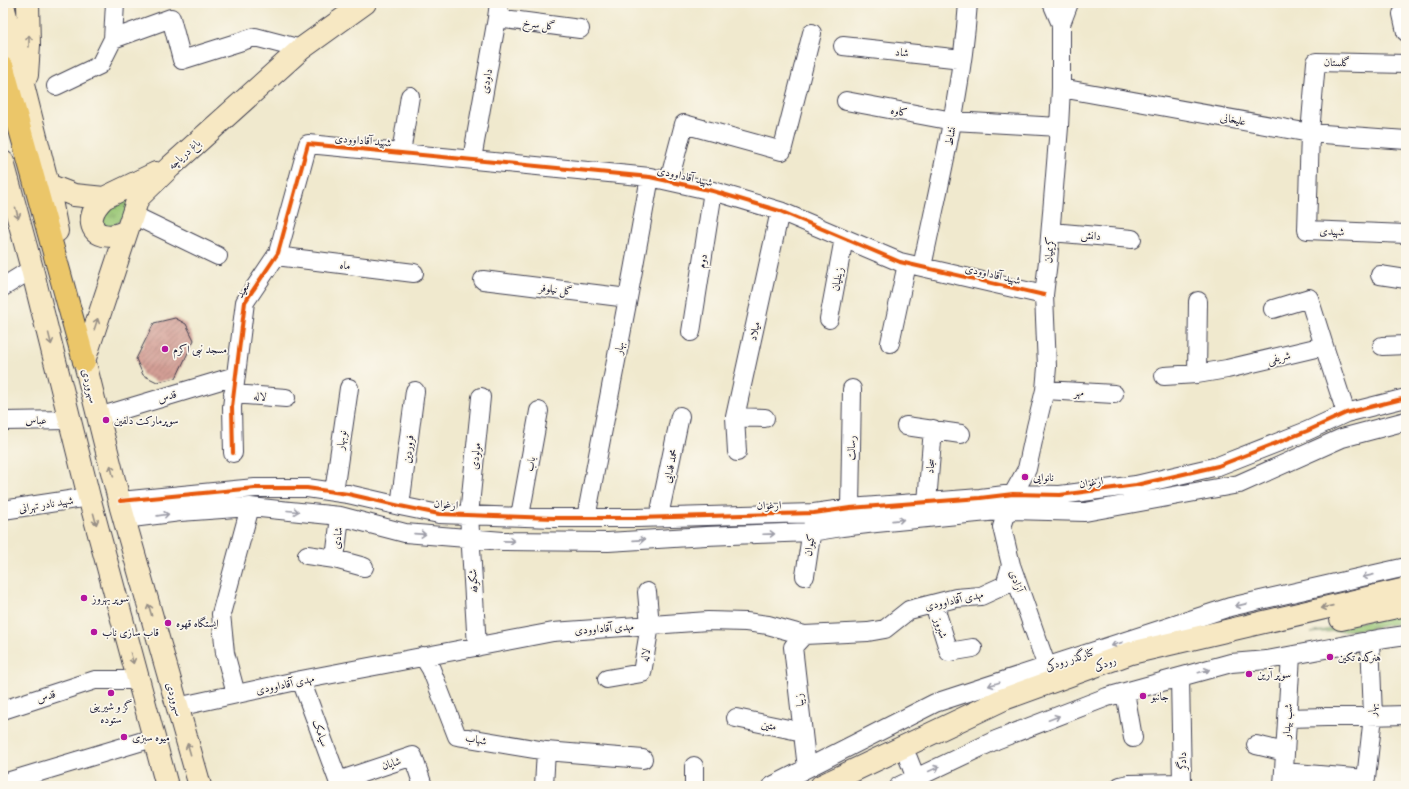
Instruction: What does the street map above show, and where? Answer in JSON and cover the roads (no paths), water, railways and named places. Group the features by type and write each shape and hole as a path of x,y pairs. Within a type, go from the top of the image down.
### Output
{"highway":[{"path":"3,68 84,362"}],"main road":[{"path":"25,94 29,45 28,3"},
{"name":"باغ دریاچه","path":"84,362 138,198 170,167 301,49 365,3"},
{"name":"سهروردی","path":"3,5 48,185 84,362 122,510 200,786"},
{"path":"3,162 32,269 89,497 137,680 167,786"},
{"path":"130,223 122,234 110,236 99,234 93,224 93,213 104,198 170,167"},
{"path":"48,185 74,195 104,198"},
{"name":"رودکی","path":"820,786 1004,699 1131,653 1406,589"},
{"name":"رودکی","path":"853,786 908,758 1015,708 1124,667 1406,605"}],"street":[{"path":"56,86 100,65 113,39 115,3"},
{"name":"نشاط","path":"890,344 914,266 953,121 968,3"},
{"name":"کریمیان","path":"1010,502 1027,469 1045,390 1047,367 1044,295 1051,232 1061,88 1061,24 1052,3"},
{"path":"1061,24 1069,3"},
{"name":"گل سرخ","path":"498,11 580,30"},
{"name":"داودی","path":"472,159 498,11"},
{"path":"1402,14 1406,32"},
{"path":"113,39 171,18 182,60 255,37 301,49"},
{"path":"669,181 684,124 782,151 812,33"},
{"name":"شاد","path":"843,46 962,59"},
{"name":"گلستان","path":"1310,133 1316,62 1406,64"},
{"name":"علیخانی","path":"1061,88 1310,133 1406,140"},
{"path":"401,153 410,96"},
{"name":"کاوه","path":"846,100 953,121 1059,127"},
{"name":"شهیدی","path":"1310,133 1307,230 1406,234"},
{"name":"شهید آقاداوودی","path":"308,144 650,177 714,191 780,211 900,262 1044,295"},
{"name":"سعید","path":"233,453 232,407 245,302 260,277 278,253 308,144"},
{"name":"بهار","path":"586,518 650,177"},
{"name":"دوم","path":"691,332 714,191"},
{"name":"میلاد","path":"738,452 735,417 780,211"},
{"path":"130,223 218,256"},
{"name":"دانش","path":"1051,232 1132,239"},
{"name":"زینلیان","path":"829,319 844,238"},
{"name":"ماه","path":"276,256 414,274"},
{"path":"3,287 32,269"},
{"path":"1380,275 1406,279"},
{"name":"گل نیلوفر","path":"483,280 628,298"},
{"path":"1273,309 1309,298 1346,413"},
{"path":"1197,374 1198,301"},
{"path":"1382,346 1406,345"},
{"name":"شریفی","path":"1164,376 1197,374 1227,369 1324,346"},
{"name":"قدس","path":"98,417 235,376"},
{"name":"نوبهار","path":"334,492 349,388"},
{"name":"رسالت","path":"850,508 852,389"},
{"name":"مهر","path":"1045,390 1114,394"},
{"name":"فروردین","path":"400,506 415,391"},
{"name":"لاله","path":"234,394 286,398"},
{"name":"مولودی","path":"469,515 481,397"},
{"name":"ارغوان","path":"122,510 255,488 307,488 348,494 439,514 586,518 814,513 850,508 876,514 1010,502 1136,485 1218,466 1307,431 1346,413 1406,398"},
{"name":"باب","path":"520,516 539,411"},
{"name":"محمد فدایی","path":"659,516 680,416"},
{"path":"735,417 765,418"},
{"name":"عباس","path":"3,420 70,420"},
{"name":"ارغوان","path":"122,510 180,512 250,507 340,516 406,533 503,541 608,542 811,532 842,527 876,514 927,502 1010,502 1085,512 1239,484 1342,438 1406,421"},
{"path":"906,426 961,434"},
{"name":"سجاد","path":"927,502 933,429"},
{"path":"1244,455 1255,476"},
{"name":"شهید نادر تهرانی","path":"3,510 89,497"},
{"name":"آزادی","path":"1010,502 1002,527 1011,565 1047,667"},
{"path":"236,694 225,653 221,614 250,507"},
{"name":"کیوان","path":"804,576 814,513"},
{"name":"شکوفه","path":"469,515 478,647"},
{"name":"شادی","path":"335,559 340,516"},
{"path":"307,555 335,559 364,567"},
{"name":"مهدی آقاداوودی","path":"177,707 302,680 553,632 708,621 746,622 768,625 804,635 868,632 885,628 909,610 956,598 980,596 1005,585 1011,565"},
{"name":"کنارگذر رودکی","path":"772,786 935,703 1230,607 1406,567"},
{"path":"646,592 650,625"},
{"name":"شبروز","path":"934,604 949,652 973,648"},
{"name":"لاله","path":"607,679 642,673 650,625"},
{"name":"زیبا","path":"804,635 793,647 807,768"},
{"path":"899,786 917,782 996,740 1108,697 1231,663 1268,660 1370,640 1406,635"},
{"name":"بهار","path":"1284,779 1366,779 1373,716 1370,640"},
{"name":"شهاب","path":"423,656 431,669 457,736 546,751"},
{"name":"شب بیدار","path":"1284,779 1291,656"},
{"name":"دادگر","path":"1120,786 1129,784 1182,783 1180,677"},
{"name":"قدس","path":"3,710 95,680 137,680"},
{"name":"سیامک","path":"302,680 339,783"},
{"path":"1125,692 1133,738"},
{"path":"1287,718 1406,715"},
{"name":"متین","path":"736,718 803,732"},
{"path":"3,782 153,738"},
{"path":"1256,746 1285,752"},
{"path":"544,786 546,751 643,759"},
{"name":"شایان","path":"339,783 413,756 423,786"},
{"path":"908,758 917,782"},
{"path":"694,766 694,786"}],"place":[{"name":"مسجد نبی اکرم","path":"165,349"},
{"name":"سوپرمارکت دلفین","path":"106,420"},
{"name":"نانوایی","path":"1025,477"},
{"name":"سوپر بهروز","path":"84,598"},
{"name":"ایستگاه قهوه","path":"168,623"},
{"name":"قاب سازی ناب","path":"94,632"},
{"name":"هنرکده تکین","path":"1330,657"},
{"name":"سوپر آرین","path":"1249,674"},
{"name":"گز و شیرینی ستوده","path":"111,693"},
{"name":"جانبو","path":"1143,696"},
{"name":"میوه سبزی","path":"124,737"}]}
